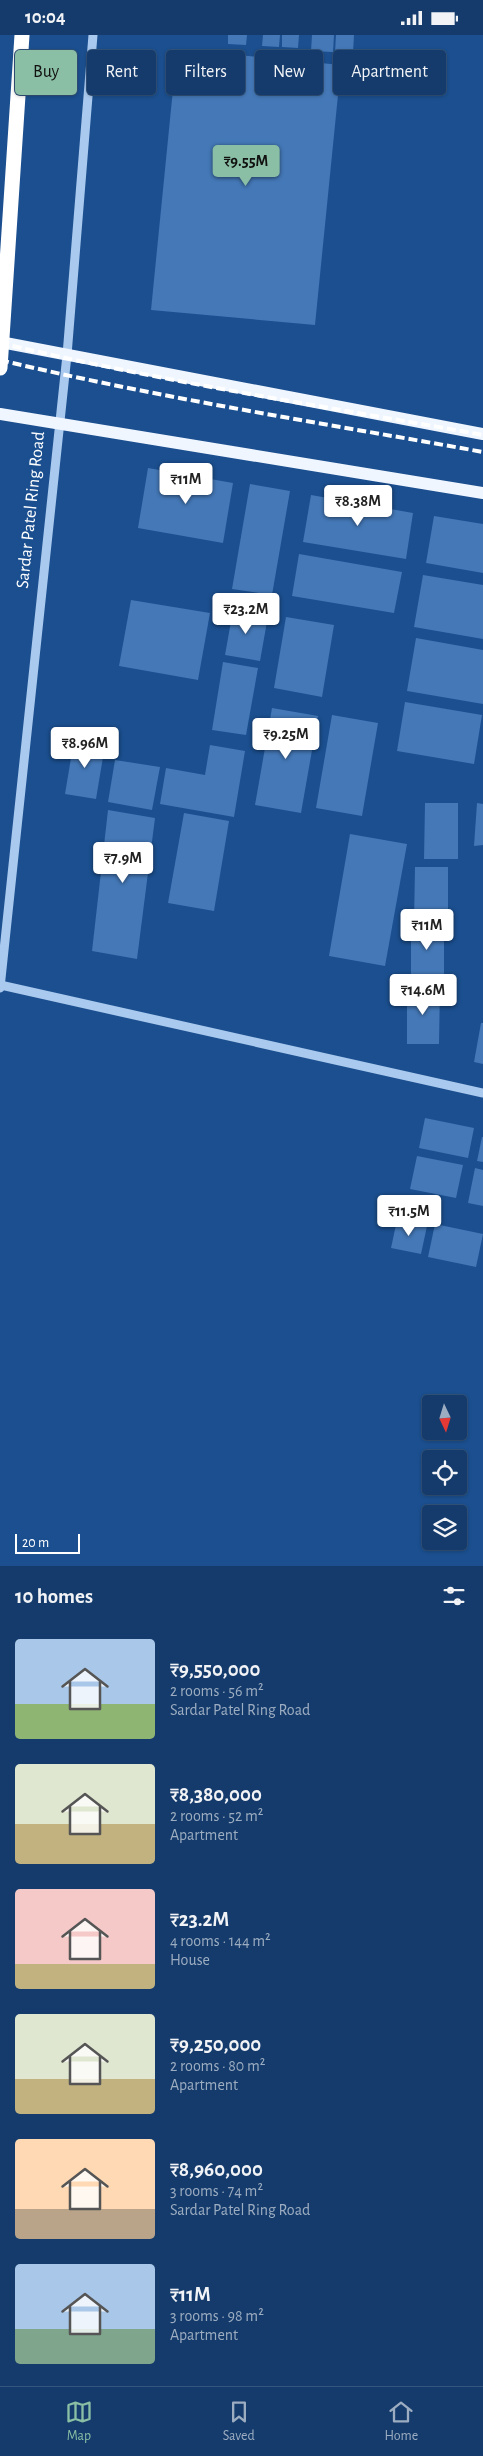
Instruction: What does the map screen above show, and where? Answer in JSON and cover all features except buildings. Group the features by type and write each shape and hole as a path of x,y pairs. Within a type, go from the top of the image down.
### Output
{"highway":[{"path":"0,368 22,35"}],"main road":[{"path":"1,343 483,434"},
{"path":"0,414 483,493"}],"street":[{"name":"Sardar Patel Ring Road","path":"0,987 67,355 93,35"},
{"path":"0,987 483,1093"}],"railway":[{"path":"0,343 180,381 483,435"},
{"path":"0,360 180,398 483,452"}]}
